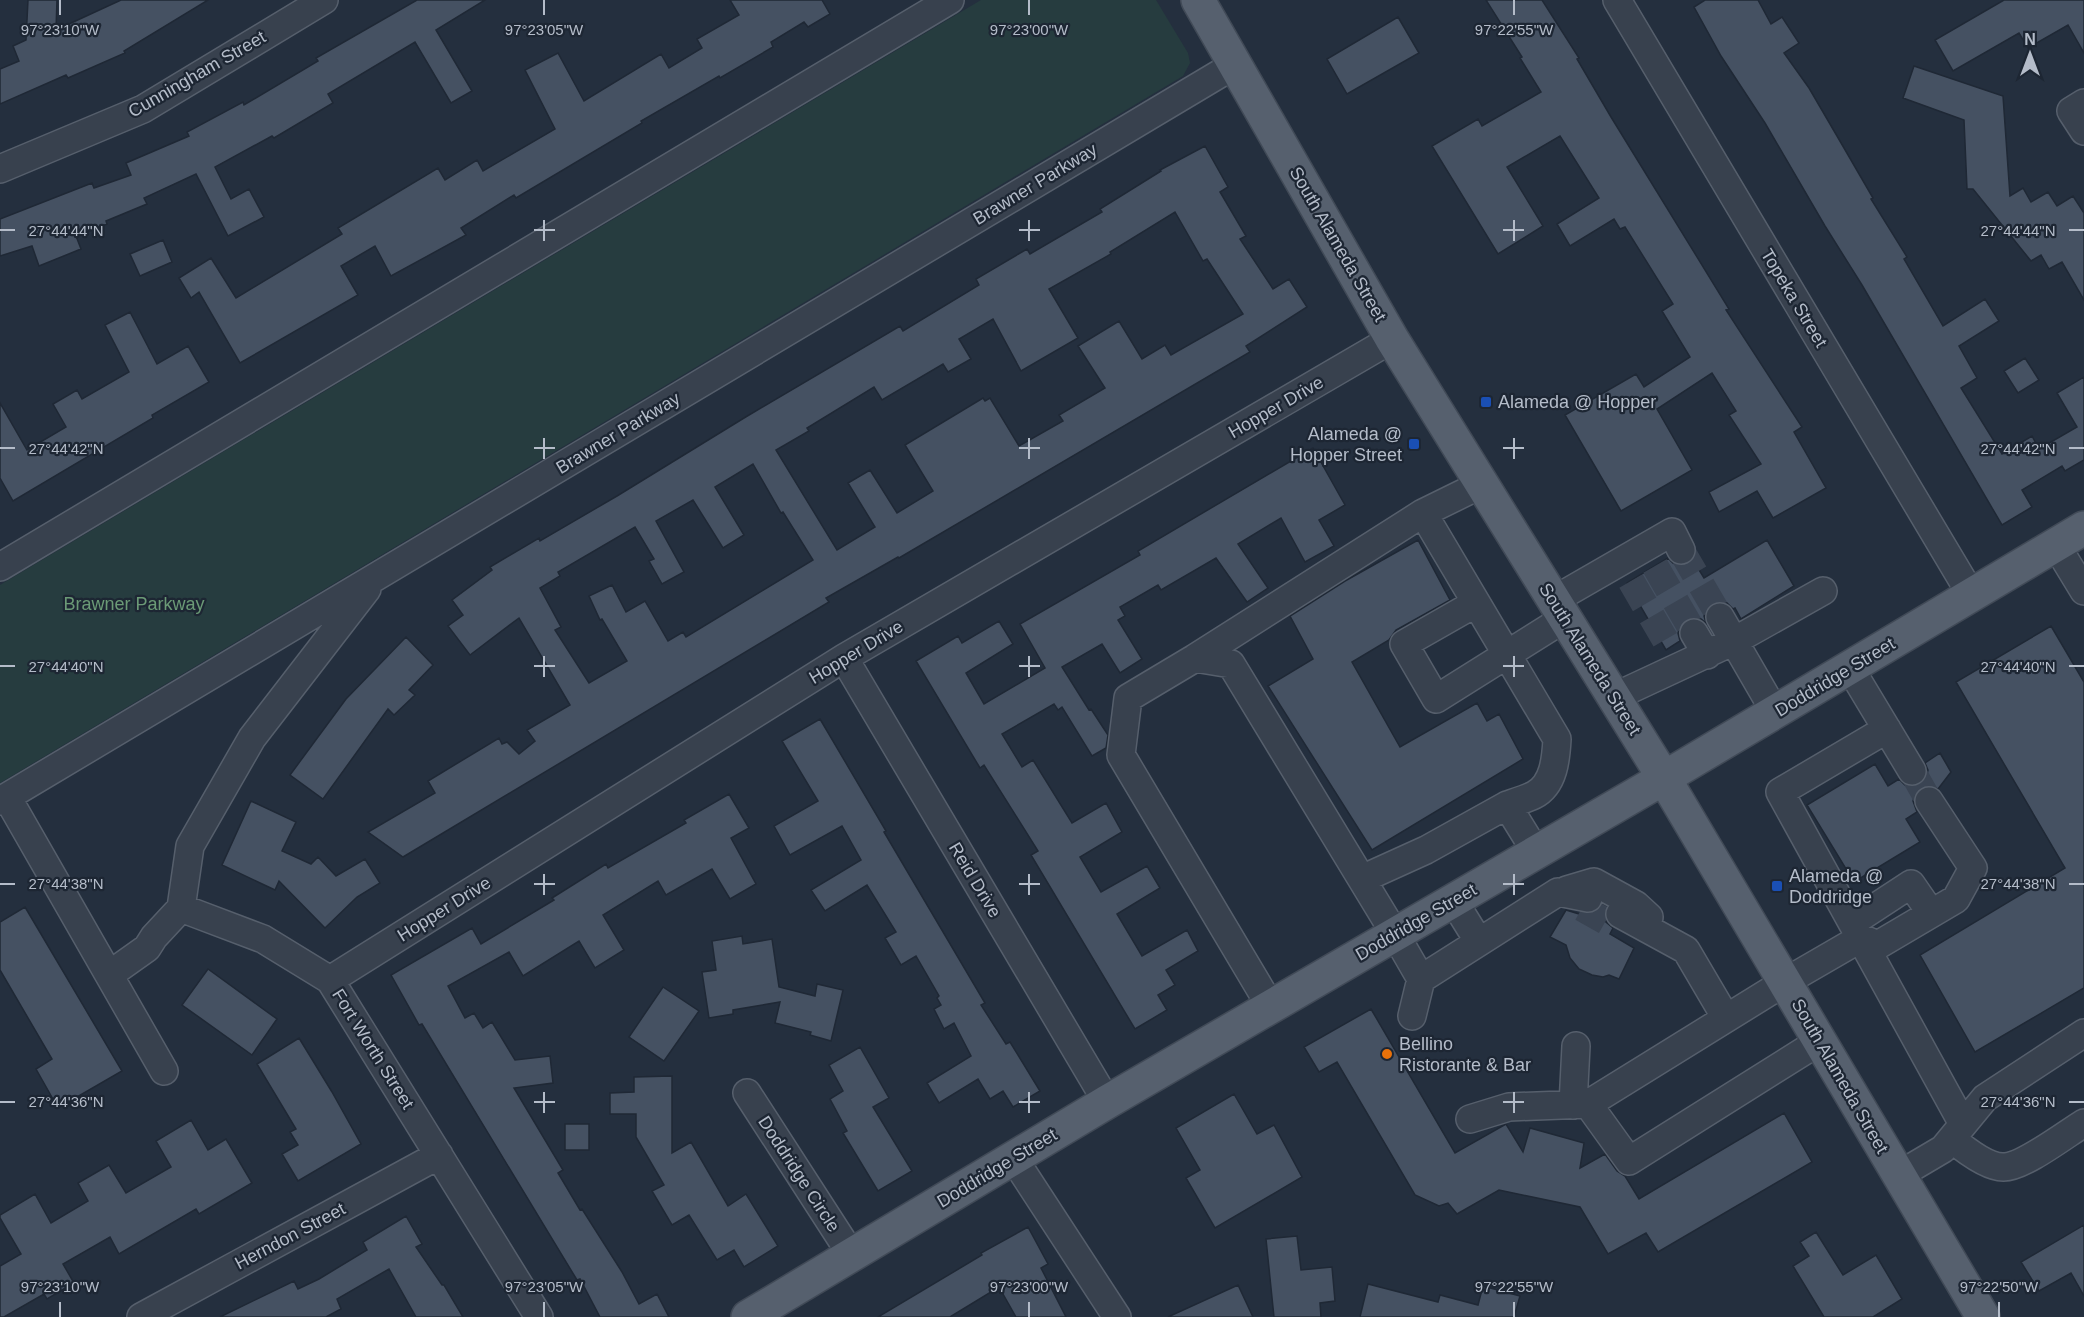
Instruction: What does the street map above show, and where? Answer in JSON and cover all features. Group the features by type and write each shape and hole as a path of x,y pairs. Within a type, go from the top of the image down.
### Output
{"main road":[{"name":"South Alameda Street","path":"1198,0 1392,339 1664,778 1983,1317"},
{"name":"Doddridge Street","path":"748,1317 1107,1102 1664,778 2084,528"}],"street":[{"name":"Cunningham Street","path":"0,169 143,109 324,0"},
{"path":"2,559 950,0"},
{"name":"Topeka Street","path":"1617,0 1971,596"},
{"name":"Brawner Parkway","path":"4,799 1236,64"},
{"path":"2084,103 2071,111 2084,131"},
{"name":"Hopper Drive","path":"330,980 843,658 1392,339"},
{"path":"1271,1007 1121,755 1128,698 1423,513 1482,484"},
{"path":"1362,879 1426,850 1507,805 1537,794 1548,781 1556,761 1557,739 1423,513"},
{"path":"1476,603 1404,644 1436,699 1506,654 1560,609 1650,557 1672,532 1682,550"},
{"path":"2056,545 2084,591"},
{"path":"109,975 147,948 154,937 182,909 190,846 252,738 377,576"},
{"path":"1614,698 1675,657 1700,644 1734,641 1823,591"},
{"path":"1720,617 1775,712"},
{"name":"Reid Drive","path":"843,658 1107,1102"},
{"path":"1195,658 1231,664 1421,980"},
{"path":"1850,668 1912,771"},
{"path":"1887,729 1780,792 1857,930 1971,1155 2002,1168 2017,1166 2084,1123"},
{"path":"4,799 164,1071"},
{"path":"1857,930 1878,945 1956,899 1972,868 1929,801"},
{"path":"1507,805 1536,852"},
{"path":"1412,1016 1421,980 1558,892 1594,882 1636,905 1686,950 1726,1018"},
{"path":"1558,892 1585,903"},
{"path":"1453,900 1479,942"},
{"name":"Fort Worth Street","path":"182,909 263,939 330,980 539,1317"},
{"path":"1617,920 1686,950"},
{"path":"1470,1119 1509,1107 1580,1104 1785,982 1857,930"},
{"path":"1899,1175 1943,1149 1986,1098 2084,1033"},
{"path":"1576,1046 1580,1104 1629,1161 1820,1041"},
{"name":"Doddridge Circle","path":"747,1093 851,1254"},
{"name":"Herndon Street","path":"152,1314 439,1155"},
{"path":"1014,1159 1117,1317"}],"green space":[{"name":"Brawner Parkway","path":"981,0 1156,0 1188,53 1190,63 1183,76 0,783 0,585"}],"building":[{"path":"28,0 57,0 56,30 121,0 208,0 124,51 125,53 68,78 66,75 0,104 0,69 19,61 13,46 26,40"},
{"path":"417,0 485,0 436,30 472,91 451,103 415,42 328,94 333,103 274,138 272,136 215,167 231,199 249,189 264,217 228,236 196,174 144,198 147,204 76,236 81,249 39,266 32,246 0,256 0,219 92,183 94,188 131,175 126,163 189,136 187,132 243,102 244,105 318,61 316,58"},
{"path":"730,0 822,0 830,14 808,27 804,22 771,42 773,47 641,121 642,123 516,198 514,195 461,228 466,235 391,276 375,246 341,266 358,295 240,363 199,292 191,298 179,278 211,258 236,298 342,234 338,228 438,168 445,180 477,160 483,171 555,129 525,70 558,53 584,101 661,54 669,68 702,48 697,39 739,15"},
{"path":"1486,0 1542,0 1729,309 1726,310 1802,427 1794,432 1826,488 1773,518 1757,491 1719,512 1709,492 1761,464 1729,415 1736,411 1712,373 1657,409 1692,470 1621,511 1565,415 1636,374 1644,387 1690,357 1662,311 1673,304 1625,227 1620,229 1614,219 1570,246 1557,224 1599,198 1560,136 1507,167 1543,226 1498,254 1432,146 1478,119 1482,126 1541,92"},
{"path":"1705,0 1758,0 1771,24 1782,17 1799,43 1784,53 1809,88 1844,148 1873,198 1871,199 1907,257 1904,259 1943,326 1985,299 1999,321 1959,346 1977,378 1961,388 2002,454 2032,436 2039,449 2077,427 2057,393 2084,377 2084,460 2065,471 2062,466 2022,490 2032,507 2002,525 1765,123 1721,56 1694,7"},
{"path":"2004,0 2084,0 2084,53 2068,25 2028,48 2019,33 1953,71 1935,40"},
{"path":"1398,17 1419,53 1347,94 1327,59"},
{"path":"1914,66 2003,96 2010,196 2023,188 2031,202 2048,192 2057,206 2073,196 2084,213 2084,300 2062,262 2049,269 2041,255 2031,261 1973,189 1967,189 1964,120 1903,98"},
{"path":"1205,146 1228,187 1220,192 1246,236 1240,239 1273,289 1289,279 1307,307 1246,346 1250,352 899,558 826,598 829,602 403,857 368,832 435,793 428,781 499,738 502,744 507,742 519,754 535,741 527,730 570,705 519,618 470,655 448,626 463,615 452,600 492,570 490,567 617,496 900,326 903,331 979,285 976,279 1027,249 1030,254 1102,212 1100,209 1160,170","holes":["1175,212 1203,261 1207,259 1243,314 1171,355 1165,345 1142,359 1119,321 1078,346 1105,388 1059,415 1063,421 1019,446 990,398 985,401 983,398 905,445 933,491 897,513 870,470 848,483 875,527 837,550 776,450 809,431 807,428 874,387 882,400 943,364 948,372 971,359 959,339 993,319 1021,371 1078,338 1049,289 1111,254 1110,252","753,464 781,513 783,512 813,560 686,637 683,632 668,641 645,601 626,612 612,585 589,596 600,620 602,619 627,661 589,683 555,630 561,627 540,588 560,576 558,572 635,527 654,559 649,561 662,584 684,572 656,521 693,500 723,548 744,535 715,487"]},
{"path":"163,240 172,262 140,276 130,254"},
{"path":"130,312 157,364 188,346 209,382 13,501 0,478 0,403 27,450 66,427 53,404 77,390 82,399 129,372 105,325"},
{"path":"2025,358 2039,380 2018,393 2004,371"},
{"path":"1313,448 1345,505 1319,520 1334,546 1305,562 1281,518 1238,544 1268,588 1247,602 1216,558 1161,590 1158,585 1120,607 1125,616 1118,620 1142,659 1120,673 1102,644 1062,667 1108,735 1106,748 1092,756 1062,707 1058,710 1054,704 1002,734 1022,767 1033,760 1072,823 1106,803 1122,832 1080,857 1101,892 1147,866 1160,888 1117,914 1142,956 1187,930 1198,951 1166,970 1175,985 1158,995 1167,1010 1135,1029 1031,855 1038,851 984,765 980,768 916,661 958,636 962,643 999,621 1013,644 966,673 984,704 1045,668 1020,624 1140,555 1138,551"},
{"path":"1418,540 1450,600 1396,630 1389,640 1352,662 1400,747 1477,703 1487,721 1499,714 1523,759 1372,850 1268,686 1313,659 1290,616 1345,581"},
{"path":"1767,540 1794,586 1741,619 1735,608 1733,609 1727,603 1719,601 1713,603 1706,610 1704,616 1706,623 1694,617 1686,620 1678,633 1680,641 1666,650 1627,583 1668,558 1681,566 1693,560 1704,578"},
{"path":"2051,626 2084,682 2084,988 1975,1052 1920,955 2065,868 1956,682"},
{"path":"406,637 433,665 409,690 415,695 394,715 388,709 323,799 290,775 346,699"},
{"path":"820,719 985,1003 981,1005 1006,1044 1010,1042 1040,1091 1013,1107 1003,1091 990,1099 978,1079 939,1103 927,1083 971,1056 954,1023 944,1029 934,1009 941,1005 937,998 939,996 916,956 901,965 885,938 896,932 867,885 825,911 811,890 861,860 842,826 790,855 774,826 818,801 782,741"},
{"path":"1940,753 1951,772 1938,789 1929,785 1920,788 1913,801 1917,812 1906,819 1920,842 1854,882 1807,805 1875,764 1888,786 1899,779 1905,785 1913,787 1920,785 1926,778 1928,770 1925,763"},
{"path":"729,794 749,828 731,838 756,884 730,899 712,869 666,895 658,881 603,915 624,950 595,968 579,941 523,976 509,952 448,986 465,1018 474,1013 483,1028 492,1022 515,1060 550,1056 553,1083 514,1088 563,1170 558,1173 622,1272 639,1304 657,1294 669,1317 600,1317 580,1279 577,1280 422,1024 419,1025 391,975 472,928 481,944 554,900 552,898 606,864 608,868 686,823 684,820"},
{"path":"251,801 296,822 282,851 311,864 318,857 336,876 365,859 380,883 357,897 325,928 279,881 275,890 222,865"},
{"path":"1602,904 1606,907 1604,914 1606,922 1613,928 1610,934 1634,948 1619,979 1609,975 1603,977 1592,975 1579,969 1570,958 1566,945 1550,937 1566,910 1579,914 1592,913"},
{"path":"25,907 122,1071 58,1108 36,1069 52,1059 0,970 0,922"},
{"path":"742,936 743,944 772,939 779,987 815,996 817,984 843,990 831,1041 810,1035 811,1032 775,1023 780,1002 733,1010 733,1014 709,1018 702,972 716,970 712,941"},
{"path":"208,969 277,1019 252,1055 182,1005"},
{"path":"663,987 699,1011 664,1061 629,1037"},
{"path":"1371,1009 1455,1153 1506,1124 1523,1152 1530,1128 1584,1143 1580,1168 1605,1154 1617,1171 1625,1176 1639,1199 1784,1113 1812,1162 1658,1252 1646,1233 1608,1254 1580,1207 1499,1190 1457,1214 1448,1203 1439,1206 1415,1195 1337,1062 1319,1072 1304,1047"},
{"path":"299,1038 361,1144 298,1181 282,1154 298,1145 290,1132 296,1129 257,1064"},
{"path":"860,1047 889,1098 873,1107 912,1171 878,1191 843,1133 847,1131 830,1099 843,1091 829,1065"},
{"path":"672,1076 672,1153 691,1142 728,1206 746,1194 778,1246 744,1267 734,1250 717,1260 689,1215 672,1225 652,1191 664,1185 636,1137 636,1114 610,1114 610,1093 634,1092 634,1077"},
{"path":"1234,1094 1257,1134 1274,1125 1302,1177 1215,1228 1186,1178 1200,1170 1176,1128"},
{"path":"191,1120 208,1150 226,1139 252,1183 199,1214 196,1209 119,1254 110,1237 63,1264 74,1283 47,1299 44,1294 4,1317 0,1317 0,1266 21,1254 0,1215 35,1194 51,1223 88,1201 78,1183 109,1165 126,1193 171,1167 156,1141"},
{"path":"565,1124 589,1124 589,1150 565,1150"},
{"path":"406,1216 422,1244 416,1247 444,1285 463,1317 416,1317 389,1269 337,1299 341,1309 326,1317 220,1317 294,1281 298,1289 319,1279 367,1250 363,1242"},
{"path":"2084,1225 2084,1296 2071,1273 2039,1291 2021,1262"},
{"path":"1028,1227 1048,1264 1041,1268 1066,1317 1016,1317 999,1287 950,1317 878,1317 982,1255 981,1253"},
{"path":"1816,1232 1843,1275 1876,1255 1902,1299 1873,1317 1824,1317 1793,1266 1809,1256 1800,1242"},
{"path":"1297,1236 1301,1270 1332,1267 1335,1301 1320,1303 1321,1317 1274,1317 1266,1239"},
{"path":"1368,1284 1438,1302 1440,1295 1478,1305 1483,1286 1520,1296 1514,1317 1360,1317"},
{"path":"1238,1285 1253,1317 1168,1317"}],"tunnel":[{"path":"1681,550 1720,617"},
{"path":"1655,566 1694,633"},
{"path":"1631,581 1670,648"},
{"path":"1912,771 1929,801"},
{"path":"1582,908 1614,926"}],"place":[{"name":"Alameda @ Hopper","path":"1486,402"},
{"name":"Alameda @ Hopper Street","path":"1414,444"},
{"name":"Alameda @ Doddridge","path":"1777,886"},
{"name":"Bellino Ristorante & Bar","path":"1387,1054"}]}
